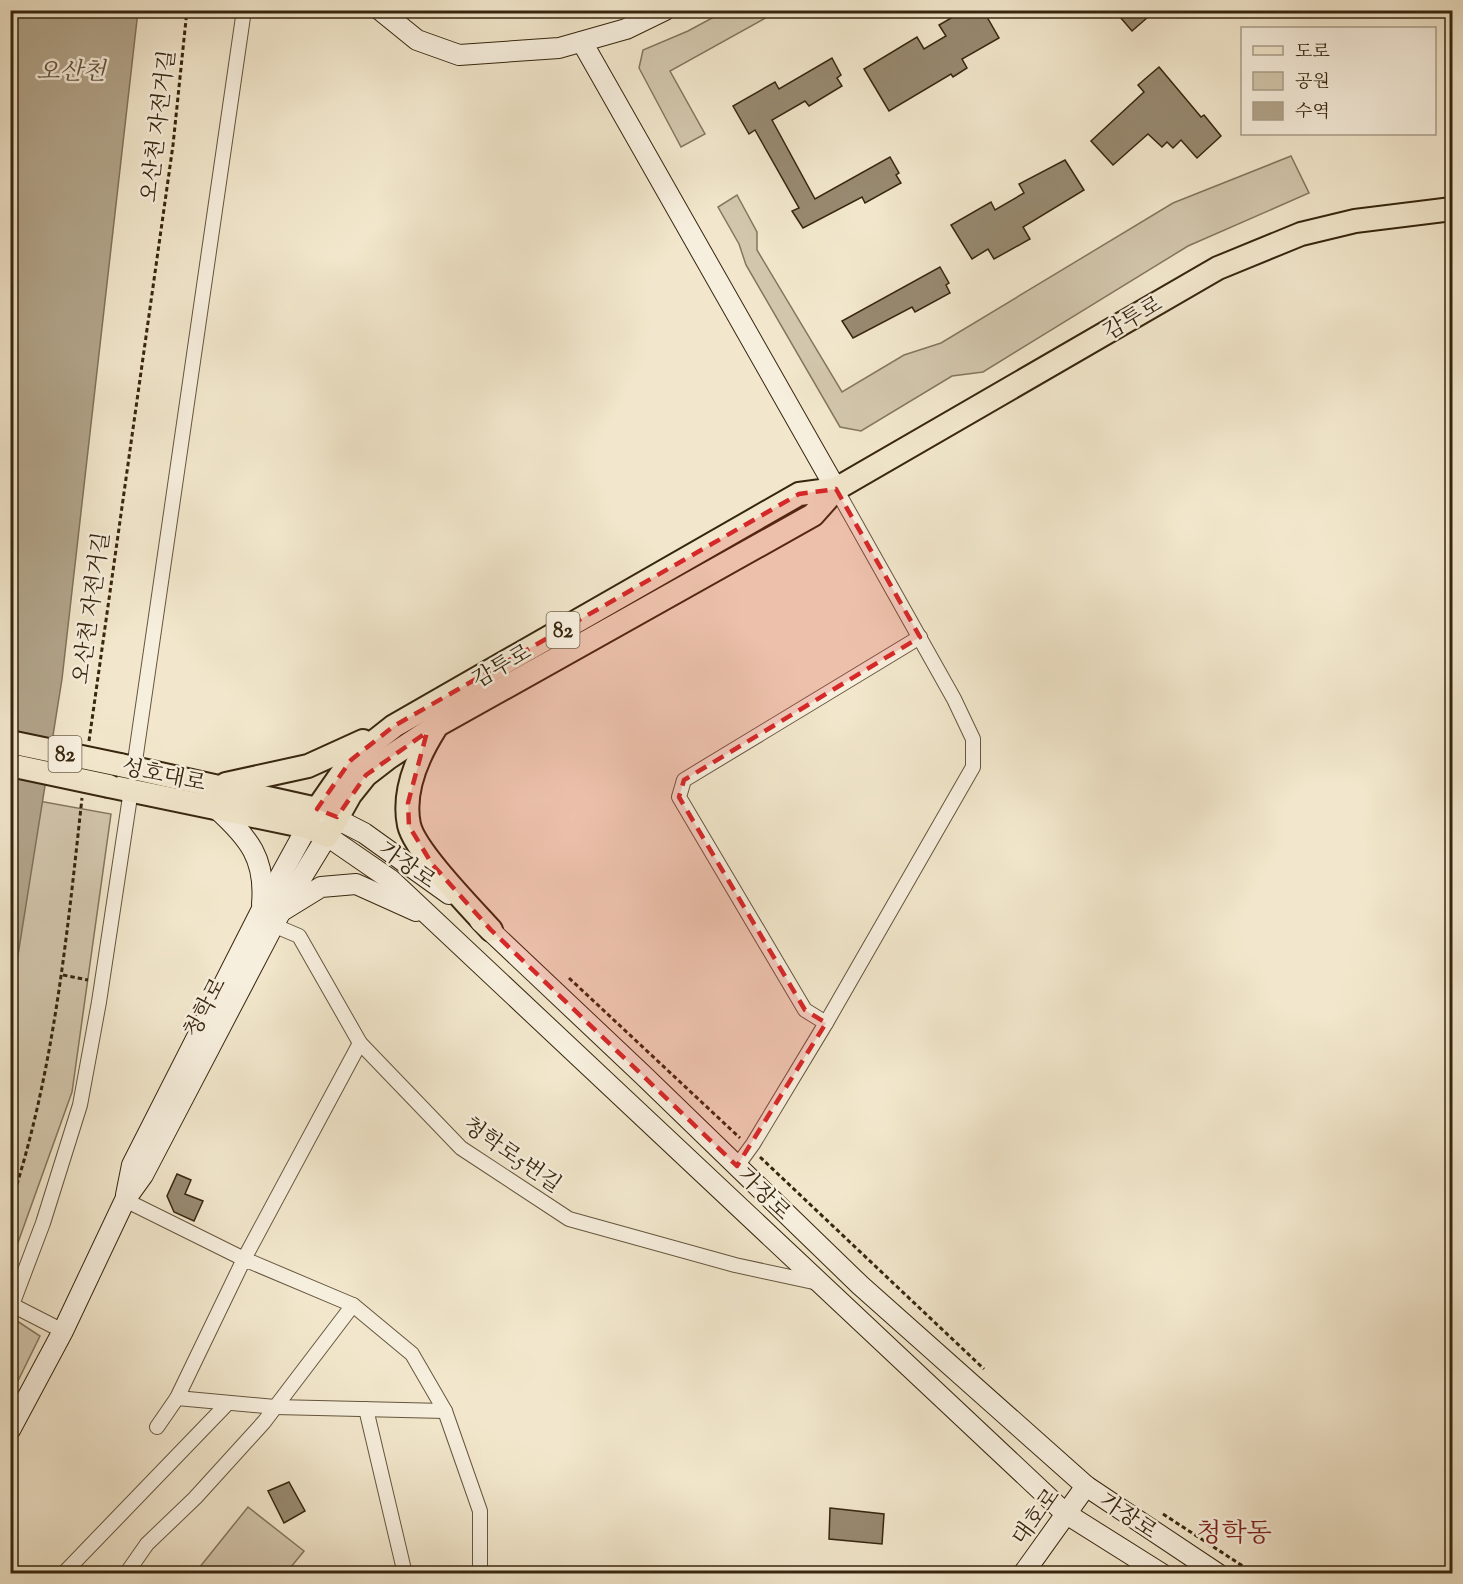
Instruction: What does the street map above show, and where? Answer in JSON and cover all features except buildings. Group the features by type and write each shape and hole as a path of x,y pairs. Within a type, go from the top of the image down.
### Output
{"main road":[{"path":"380,10 417,40 459,55 559,48 626,29 665,10"},
{"path":"582,42 836,489"},
{"name":"감투로","path":"322,823 366,775 438,725 813,515 836,489 1218,268 1301,234 1355,220 1452,209"},
{"name":"감투로","path":"322,823 351,760 394,726 799,494 836,489"},
{"path":"438,725 421,751 409,788 409,826 432,864 491,930"},
{"path":"217,785 308,766 394,726"},
{"name":"성호대로","path":"10,742 217,785 322,823"},
{"name":"성호대로","path":"10,765 217,808 322,823"},
{"path":"217,808 242,832 261,865 271,916 321,887 356,884 414,909 449,934"},
{"name":"청학로","path":"10,1430 63,1331 125,1200 132,1165 322,823"},
{"name":"가장로","path":"322,823 433,880 491,930 860,1285 1086,1486 1218,1574"},
{"name":"가장로","path":"322,823 391,880 1065,1513 1162,1574"},
{"name":"대호로","path":"1023,1574 1086,1486"}],"street":[{"path":"127,766 244,10"},
{"path":"737,1166 826,1023 973,767 973,739 920,637 836,489"},
{"path":"826,1023 805,1010 680,797 681,788 684,780 920,637"},
{"path":"63,1331 12,1305 43,1223 80,1105 102,982 120,788"},
{"name":"청학로5번길","path":"271,916 298,936 360,1043 462,1148 569,1219 735,1265 820,1283"},
{"path":"157,1427 177,1398 244,1259 360,1043"},
{"path":"125,1200 244,1259 353,1305 412,1354 445,1411 480,1511 480,1574"},
{"path":"126,1574 147,1544 195,1498 275,1407 353,1305"},
{"path":"177,1398 275,1407 445,1411"},
{"path":"63,1574 227,1404"},
{"path":"366,1409 405,1574"}],"path":[{"name":"오산천 자전거길","path":"87,752 172,144 187,10"},
{"path":"10,1206 39,1101 63,975 84,787"},
{"path":"563,972 990,1374"},
{"path":"63,975 102,982"},
{"path":"1155,1508 1255,1574"}],"highlighted area":[{"path":"836,489 920,637 684,780 679,797 805,1010 826,1023 737,1166 491,930 432,864 409,826 408,803 427,732 366,775 337,817 317,809 351,760 394,726 799,494"}],"green space":[{"path":"725,11 778,11 670,71 705,134 681,147 639,68 643,50 688,31"},
{"path":"1291,156 1309,193 1188,246 983,372 952,376 861,431 840,427 746,265 739,244 718,207 737,195 757,232 757,250 842,392 904,355 941,343 1173,203"},
{"path":"11,796 111,814 72,1092 11,1262"},
{"path":"11,1317 40,1336 11,1395"},
{"path":"248,1507 304,1551 286,1573 195,1573"}],"water":[{"name":"오산천","path":"18,11 138,11 62,679 11,999 10,81"}],"district":[{"name":"청학동","path":"1234,1532"}]}
